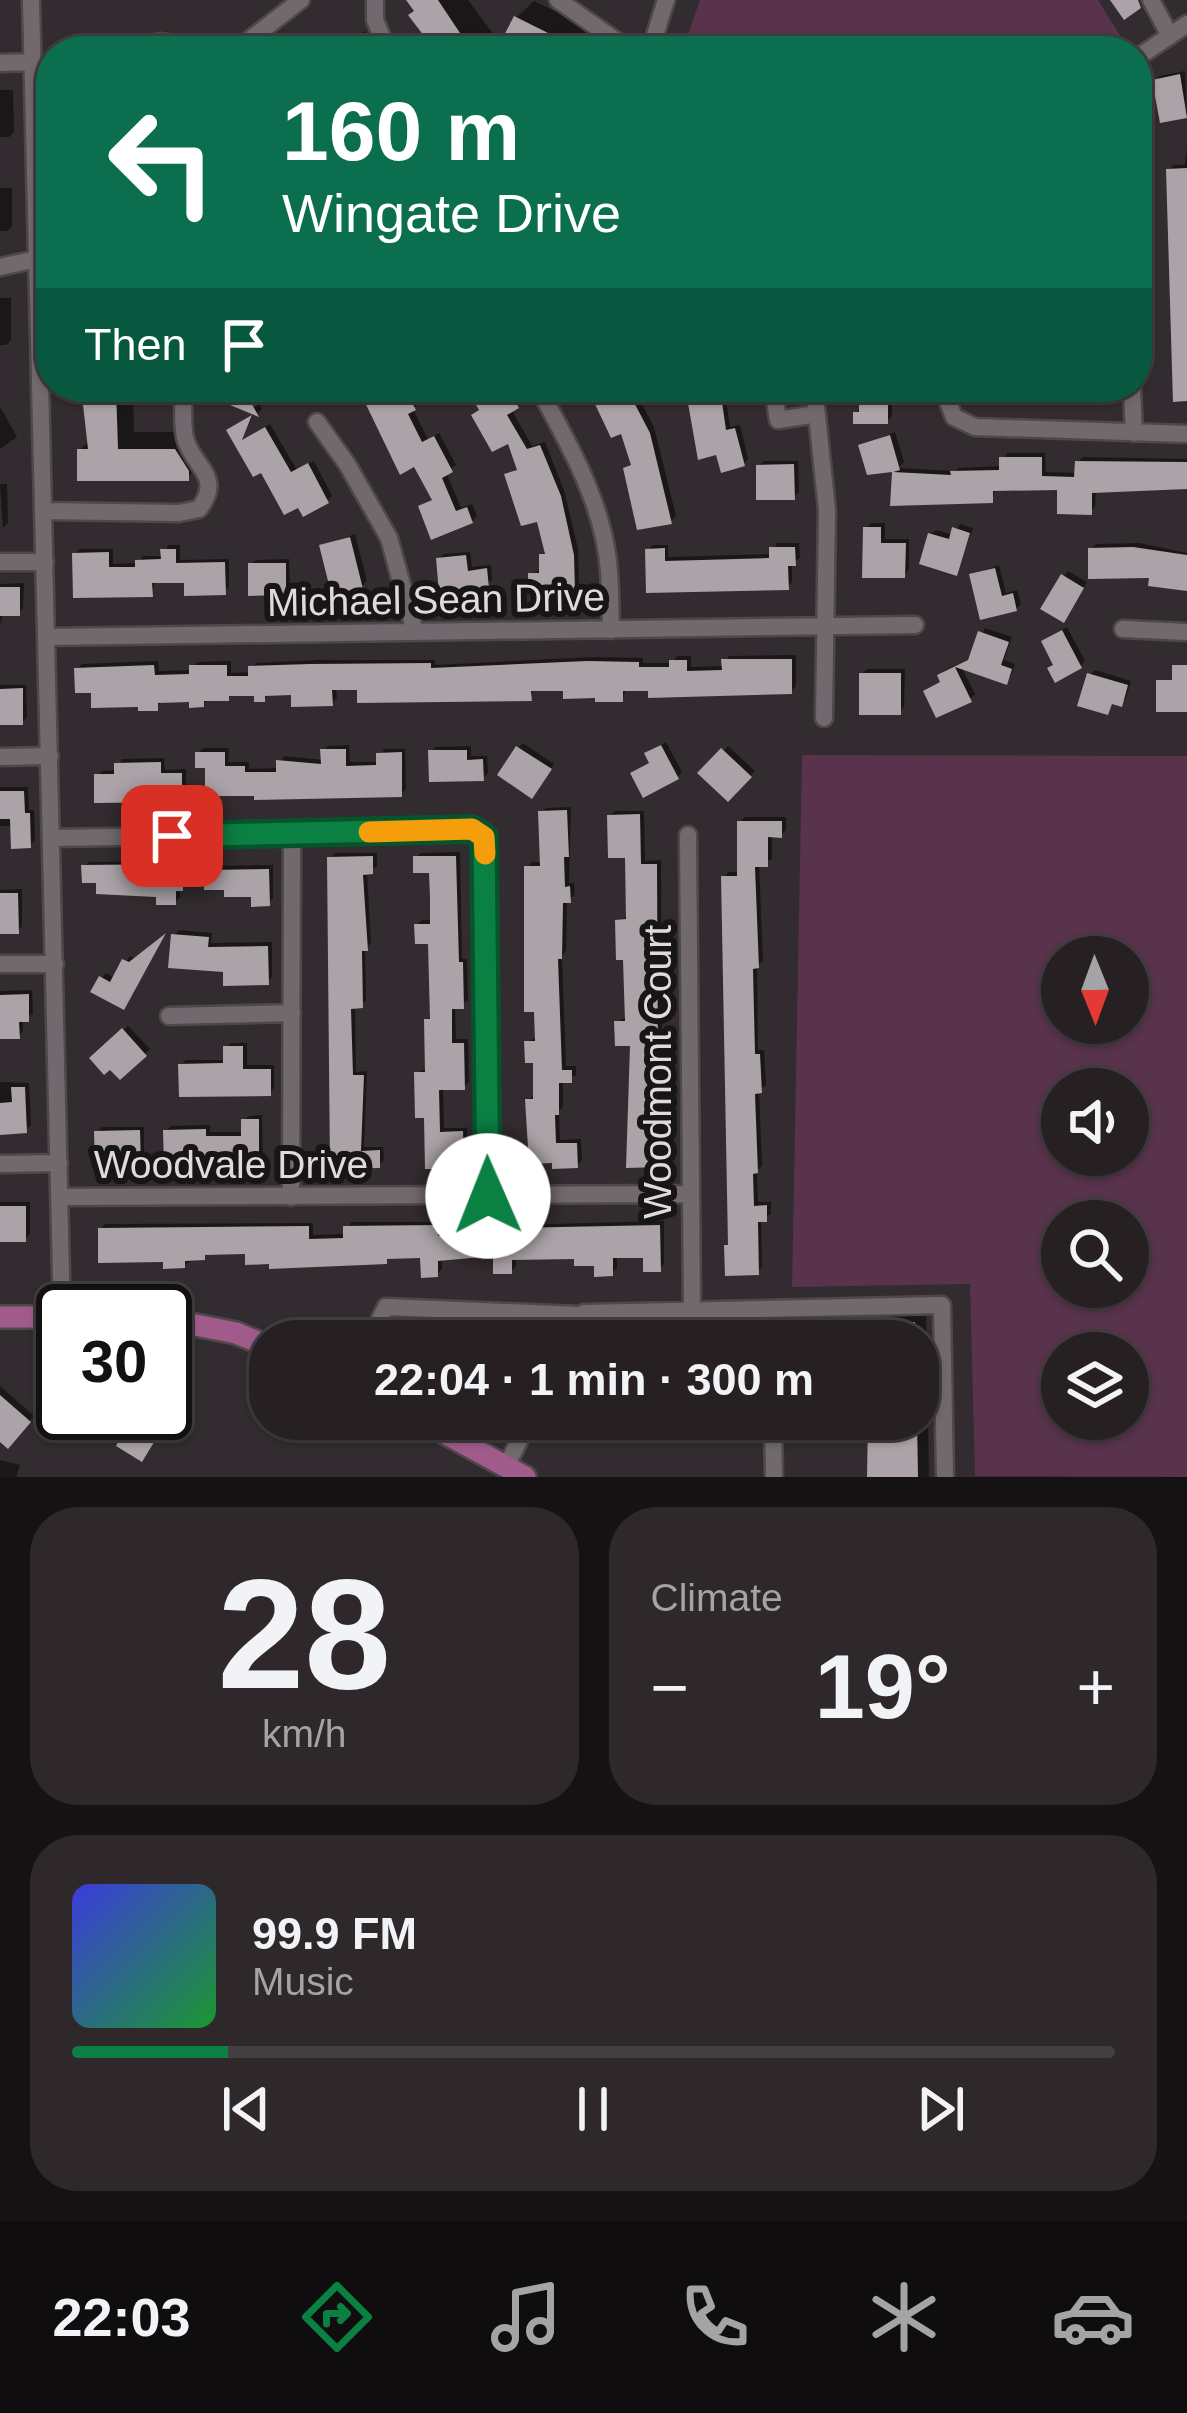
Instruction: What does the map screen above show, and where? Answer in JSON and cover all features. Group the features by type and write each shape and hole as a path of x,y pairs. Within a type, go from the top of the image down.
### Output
{"main road":[{"path":"0,1317 36,1317"},
{"path":"192,1324 249,1338"},
{"path":"457,1440 515,1472"}],"street":[{"path":"31,0 36,115"},
{"path":"254,36 301,0"},
{"path":"374,0 382,36"},
{"path":"558,0 610,36"},
{"path":"655,36 666,0"},
{"path":"1151,0 1170,36"},
{"path":"1152,48 1187,24"},
{"path":"0,63 33,62"},
{"path":"0,267 36,258"},
{"path":"44,402 62,1284"},
{"path":"44,511 179,513 199,509 208,496 209,481 186,441 185,402"},
{"path":"546,402 578,462 602,528 611,630"},
{"path":"775,402 778,420 817,414"},
{"path":"816,402 827,510 824,718"},
{"path":"948,402 954,417 975,427 1187,434"},
{"path":"1133,402 1134,433"},
{"path":"317,422 356,478 389,538 415,632"},
{"path":"0,562 45,562"},
{"name":"Michael Sean Drive","path":"47,637 915,626"},
{"path":"1123,629 1187,632"},
{"path":"0,757 50,756"},
{"path":"52,838 479,831 485,851 488,1196"},
{"path":"291,1197 292,833"},
{"name":"Woodmont Court","path":"688,835 692,1308"},
{"path":"0,964 55,964"},
{"path":"169,1016 292,1013"},
{"name":"Woodvale Drive","path":"0,1164 59,1163"},
{"name":"Woodvale Drive","path":"60,1198 691,1194"},
{"path":"380,1320 386,1307 579,1316 692,1308 942,1305 945,1477"},
{"path":"576,1320 579,1316"},
{"path":"515,1472 521,1440"},
{"path":"773,1440 774,1477"}],"shaded area":[{"path":"700,0 1098,0 1120,36 687,36"},
{"path":"802,755 1187,756 1187,1477 975,1476 970,1284 792,1287"}],"building":[{"path":"406,0 438,0 462,36 424,36 408,15 414,11"},
{"path":"1110,0 1138,0 1141,8 1124,20"},
{"path":"514,16 554,36 504,36"},
{"path":"1180,74 1187,118 1160,123 1152,80"},
{"path":"1187,168 1187,401 1173,402 1166,169"},
{"path":"83,402 116,402 118,449 175,449 189,471 189,481 77,481 77,449 88,449"},
{"path":"223,402 251,402 259,417"},
{"path":"365,402 412,402 416,410 408,414 422,442 434,436 453,472 442,478 456,511 467,507 473,523 431,540 418,506 432,500 414,467 400,475"},
{"path":"474,402 516,402 519,408 507,415 527,449 540,445 561,496 574,555 575,592 528,593 528,573 539,573 539,554 545,554 537,522 521,526 504,474 517,470 508,444 492,452 471,415 479,410"},
{"path":"594,402 634,402 650,433 672,524 637,530 623,468 631,465 621,434 611,438"},
{"path":"688,402 722,402 726,430 735,428 745,466 721,473 716,455 698,460"},
{"path":"859,402 888,402 888,424 853,424 853,412 859,412"},
{"path":"252,415 242,440 265,427 291,472 308,463 329,503 303,517 298,508 284,515 261,473 253,477 226,430"},
{"path":"890,435 900,470 893,472 951,475 950,471 999,470 999,457 1042,457 1042,476 1074,477 1075,461 1187,462 1187,489 1092,493 1092,515 1057,514 1057,490 993,491 993,503 890,506 892,472 867,475 858,445"},
{"path":"794,464 795,500 756,500 756,465"},
{"path":"863,527 881,527 881,543 906,543 905,578 862,578"},
{"path":"952,527 970,533 957,576 919,564 928,533 949,539"},
{"path":"350,537 363,589 332,597 319,545"},
{"path":"769,547 795,547 796,566 788,566 789,590 646,593 645,549 665,548 665,561 769,558"},
{"path":"1133,547 1187,555 1187,591 1148,586 1149,578 1088,579 1088,548"},
{"path":"160,549 176,549 176,563 225,562 226,595 184,596 184,583 152,583 153,597 73,598 72,553 109,552 109,567 135,567 135,560 161,559"},
{"path":"466,555 468,571 487,568 489,588 439,593 436,558"},
{"path":"248,563 286,563 286,595 248,596"},
{"path":"995,568 1002,596 1013,593 1017,611 980,620 969,574"},
{"path":"1061,574 1084,588 1064,623 1040,609"},
{"path":"0,587 20,587 20,616 0,616"},
{"path":"1062,630 1082,668 1055,683 1047,668 1053,665 1041,641"},
{"path":"978,631 1009,642 1001,665 1012,669 1007,685 955,667 972,702 936,718 923,691 940,682 937,675 968,660"},
{"path":"721,659 792,659 792,694 648,698 648,691 623,691 623,702 595,702 595,698 563,699 563,691 531,691 532,701 357,703 357,690 332,690 333,706 291,707 291,695 265,696 265,702 254,702 254,696 229,696 229,701 204,701 204,707 189,708 189,702 158,703 158,711 138,711 138,707 91,708 91,693 75,693 74,668 154,665 155,675 189,674 189,665 227,665 227,676 248,676 248,666 431,663 431,668 587,661 669,667 669,660 687,660 687,671 722,670"},
{"path":"1172,665 1187,665 1187,712 1156,712 1156,680 1172,680"},
{"path":"859,673 901,673 901,715 859,715"},
{"path":"1087,673 1128,685 1122,707 1112,704 1108,715 1077,706"},
{"path":"23,688 23,725 0,725 0,689"},
{"path":"661,745 679,779 643,798 630,773 649,763 644,753"},
{"path":"516,746 552,769 532,799 497,775"},
{"path":"721,748 752,777 728,802 697,773"},
{"path":"320,749 346,749 346,766 376,765 376,753 402,752 402,797 254,800 254,796 205,796 205,768 195,768 195,752 225,752 225,766 245,766 245,772 276,772 276,760 321,764"},
{"path":"428,750 467,750 467,760 483,759 484,781 429,782"},
{"path":"161,762 161,773 182,773 182,802 94,803 94,774 114,774 114,763"},
{"path":"0,791 24,791 31,848 11,849 10,819 0,819"},
{"path":"567,810 565,887 570,886 571,903 563,903 562,959 558,959 562,1070 572,1070 572,1083 559,1083 559,1115 555,1115 556,1143 577,1143 578,1168 552,1169 552,1163 529,1164 525,1099 533,1099 533,1063 525,1063 524,1041 535,1041 534,1012 524,1012 524,866 540,866 538,811"},
{"path":"640,814 641,864 657,864 660,1167 626,1168 630,1046 615,1046 614,1021 625,1021 623,960 616,960 615,920 626,919 625,858 608,858 607,815"},
{"path":"737,821 782,821 782,838 768,837 768,867 755,867 759,968 753,969 755,1054 760,1054 762,1093 755,1094 758,1173 753,1174 754,1206 767,1205 767,1222 758,1222 759,1275 725,1276 721,876 737,876"},
{"path":"373,856 373,874 363,875 368,951 362,951 363,1008 351,1009 353,1075 364,1075 361,1151 380,1150 380,1168 330,1169 327,857"},
{"path":"413,856 456,856 464,1009 452,1009 452,1043 464,1043 465,1090 439,1090 440,1132 463,1131 464,1169 425,1169 424,1118 415,1118 414,1072 425,1072 424,1019 430,1019 428,944 415,944 414,924 430,924 430,897 429,873 413,873"},
{"path":"183,864 183,891 176,891 176,905 156,905 156,897 96,894 96,883 82,883 81,865"},
{"path":"269,869 270,906 251,907 251,897 224,897 224,890 204,890 204,870"},
{"path":"0,893 18,893 19,934 0,934"},
{"path":"166,933 124,1010 90,992 99,976 110,982 122,959 129,962"},
{"path":"171,934 209,937 208,947 268,946 269,985 223,986 223,972 168,968"},
{"path":"29,994 29,1022 19,1022 20,1039 0,1039 0,995"},
{"path":"122,1028 147,1056 120,1080 110,1070 104,1075 89,1058"},
{"path":"223,1046 243,1046 243,1069 271,1069 271,1096 179,1097 178,1064 223,1063"},
{"path":"11,1087 25,1087 27,1133 0,1135 0,1103 12,1102"},
{"path":"241,1119 259,1119 259,1167 164,1167 163,1130 206,1129 206,1136 241,1136"},
{"path":"140,1130 141,1165 95,1166 94,1131"},
{"path":"0,1206 26,1206 26,1242 0,1242"},
{"path":"437,1225 438,1236 472,1236 472,1225 660,1225 661,1272 643,1272 643,1258 613,1258 613,1276 594,1277 594,1266 574,1266 574,1259 512,1260 512,1274 493,1274 493,1256 438,1261 438,1277 421,1278 420,1258 269,1269 269,1264 245,1265 245,1254 205,1255 205,1260 185,1261 185,1268 163,1269 163,1262 98,1263 98,1228 309,1226 309,1239 343,1238 343,1226"},
{"path":"0,1395 31,1422 8,1449 0,1442"},
{"path":"119,1440 155,1440 142,1462 116,1446"},
{"path":"868,1440 917,1440 918,1477 867,1477"}],"slow traffic":[{"path":"369,832 472,829 484,837 485,854"}],"route":[{"path":"172,836 479,831 485,851 488,1196"}]}
